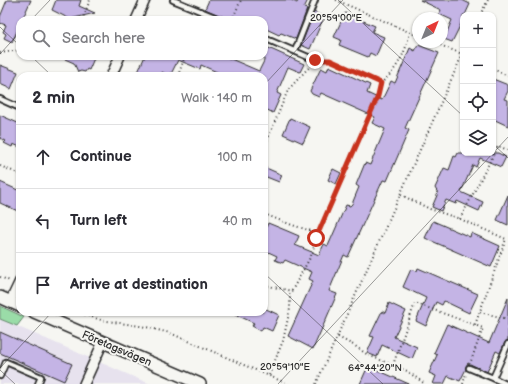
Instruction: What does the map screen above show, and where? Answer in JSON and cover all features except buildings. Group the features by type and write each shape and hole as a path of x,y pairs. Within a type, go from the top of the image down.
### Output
{"street":[{"path":"138,16 145,0"},
{"path":"113,72 118,60"},
{"path":"10,301 16,289"},
{"name":"Företagsvägen","path":"43,316 200,384"},
{"path":"84,384 102,342"}],"lane":[{"path":"173,0 212,16"},
{"path":"294,51 315,0"},
{"path":"268,40 315,60"},
{"path":"0,99 16,106"},
{"path":"493,378 508,344"},
{"path":"0,376 6,362 41,377 38,384"},
{"path":"468,368 506,384"}],"path":[{"path":"84,16 90,0"},
{"path":"234,16 241,0"},
{"path":"269,375 283,341 290,309 290,294 312,254 318,233 378,96 381,83 391,75 407,46 410,32 336,0"},
{"path":"482,12 488,0"},
{"path":"448,48 460,53"},
{"path":"0,53 16,51"},
{"path":"179,72 184,60"},
{"path":"268,138 288,90 315,60 330,60 381,83"},
{"path":"316,384 460,61"},
{"path":"496,70 508,76"},
{"path":"460,219 498,146 508,150"},
{"path":"0,166 16,172"},
{"path":"401,196 507,239 475,326"},
{"path":"268,216 292,226 318,233"},
{"path":"268,286 292,291"},
{"path":"393,365 415,304 483,328 462,384"},
{"path":"480,312 508,319"},
{"path":"89,316 101,320 146,327 170,333 288,384"},
{"path":"338,337 368,355 407,371 425,384"}],"shaded area":[{"path":"0,319 150,384 0,384"}],"green space":[{"path":"0,306 16,313 16,316 24,317 17,326 0,319"}],"route":[{"path":"315,60 330,60 381,83 378,96 316,238"}]}
